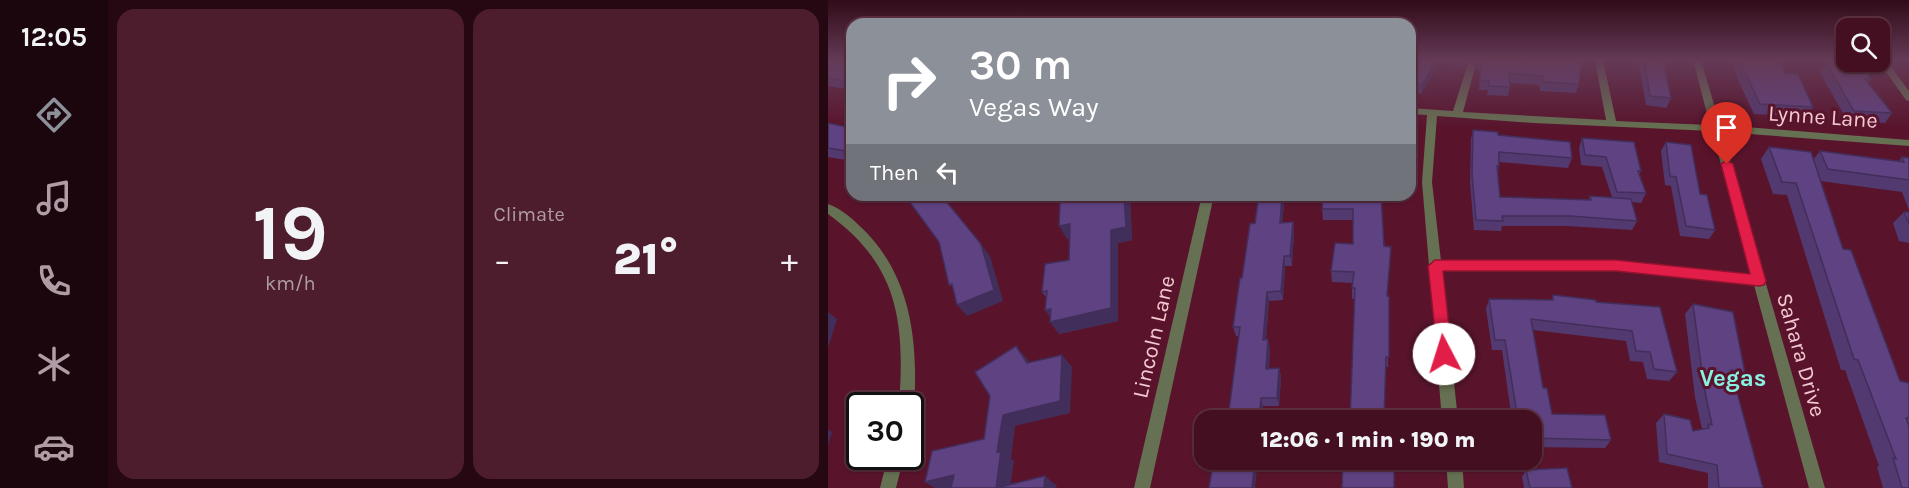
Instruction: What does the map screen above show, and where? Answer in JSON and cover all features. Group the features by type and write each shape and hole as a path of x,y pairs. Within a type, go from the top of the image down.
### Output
{"street":[{"path":"1457,115 1466,83"},
{"path":"1604,83 1612,124"},
{"name":"Sahara Drive","path":"1703,83 1817,488"},
{"path":"1898,83 1909,98"},
{"name":"Lynne Lane","path":"1416,112 1717,128 1909,143"},
{"path":"1432,113 1427,176 1449,410"},
{"name":"Lincoln Lane","path":"1142,488 1207,201"},
{"path":"828,208 846,219 869,240 886,264 899,294 908,333 910,367 907,392"},
{"path":"1435,266 1616,266 1759,281"},
{"path":"888,488 892,470"},
{"path":"1455,470 1456,488"}],"building":[{"path":"1489,83 1510,83 1510,87 1489,86"},
{"path":"1648,83 1668,83 1671,98 1650,96"},
{"path":"1750,83 1802,83 1813,107 1760,104"},
{"path":"1838,83 1868,83 1892,113 1854,111"},
{"path":"828,123 846,127 846,151 828,148"},
{"path":"1473,130 1498,132 1498,135 1570,142 1572,158 1499,152 1499,166 1497,166 1500,197 1591,200 1590,196 1631,199 1637,221 1570,216 1502,216 1503,221 1476,220 1472,174"},
{"path":"1582,138 1634,142 1641,171 1638,171 1646,193 1617,192 1606,157 1585,155"},
{"path":"1666,142 1691,145 1700,194 1707,195 1715,230 1686,226 1676,177 1670,176"},
{"path":"1769,147 1811,152 1843,249 1851,250 1900,381 1909,383 1909,418 1906,418 1909,426 1909,488 1902,488 1893,458 1896,459 1858,360 1854,359 1796,183 1782,182"},
{"path":"1820,151 1904,162 1902,157 1909,158 1909,180 1828,169"},
{"path":"909,201 946,201 981,244 994,290 957,305 952,284 949,285 939,242"},
{"path":"1124,201 1126,227 1111,230 1111,308 1050,322 1051,309 1045,310 1047,291 1042,292 1045,264 1069,260 1070,224 1059,226 1060,202"},
{"path":"1258,201 1282,201 1280,223 1293,222 1290,256 1284,256 1281,291 1267,292 1263,340 1268,339 1266,369 1279,368 1277,398 1261,398 1260,410 1229,410 1240,327 1233,327 1250,224 1255,223"},
{"path":"1323,201 1381,201 1384,246 1391,247 1387,296 1389,296 1389,357 1386,357 1384,410 1350,410 1354,272 1331,271 1335,243 1353,244 1353,209 1322,209"},
{"path":"1904,212 1909,212 1909,224"},
{"path":"1553,295 1596,300 1596,302 1660,307 1677,372 1654,369 1650,352 1636,351 1632,331 1531,319 1543,388 1547,388 1552,414 1605,415 1611,440 1542,438 1542,410 1516,410 1505,340 1495,340 1489,299 1553,300"},
{"path":"1693,304 1733,312 1745,373 1731,370 1763,488 1719,488 1717,465 1667,454 1664,414 1690,420 1693,431 1709,428 1708,424 1712,425 1704,387"},
{"path":"1016,346 1027,363 1062,355 1060,401 1003,415 997,452 1001,451 996,488 951,488 954,475 925,482 932,451 984,439 990,396 975,372"},
{"path":"1567,468 1572,488 1530,488 1526,470"},
{"path":"1212,470 1254,470 1252,488 1209,488"},
{"path":"1343,470 1394,470 1394,488 1342,488"},
{"path":"1045,476 1044,488 996,488"}],"district":[{"name":"Vegas","path":"1733,378"}],"route":[{"path":"1444,354 1435,266 1616,266 1663,269 1759,281 1727,164"}]}
